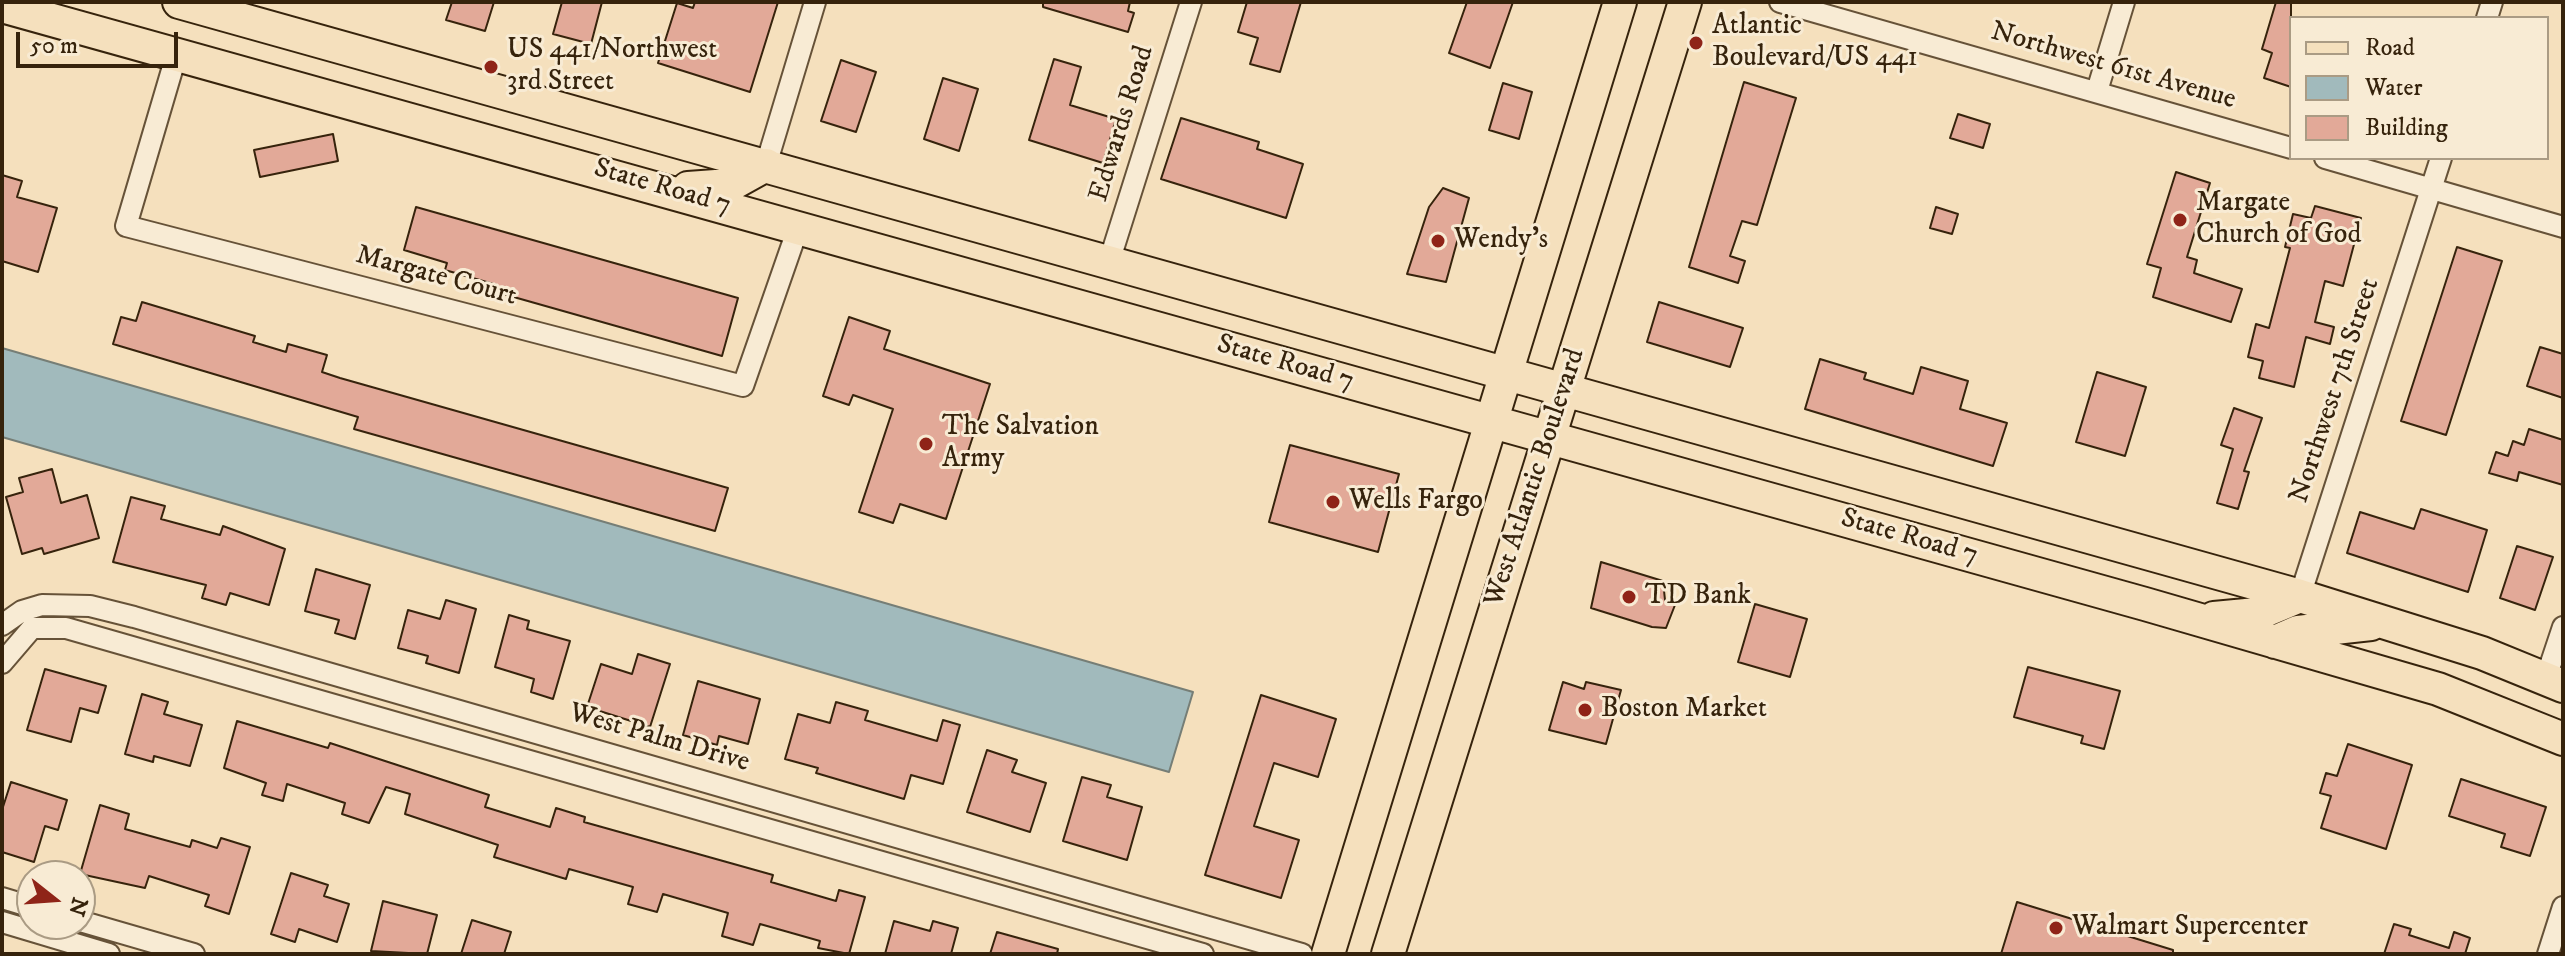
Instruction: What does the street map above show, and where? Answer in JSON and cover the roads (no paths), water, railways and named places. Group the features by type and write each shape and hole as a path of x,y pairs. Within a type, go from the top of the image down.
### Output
{"main road":[{"name":"State Road 7","path":"179,2 2300,596 2390,623 2555,682"},
{"name":"West Atlantic Boulevard","path":"1328,954 1620,2"},
{"name":"West Atlantic Boulevard","path":"1388,954 1685,2"},
{"name":"State Road 7","path":"2,6 2199,620 2438,689 2563,739"},
{"path":"177,53 203,26 237,18"},
{"path":"669,190 730,185 766,165"},
{"path":"798,228 814,214 837,206 913,208"},
{"path":"2199,620 2257,614 2300,596"},
{"path":"2275,642 2298,632 2390,623"}],"street":[{"path":"766,165 815,2"},
{"name":"Edwards Road","path":"1109,262 1191,2"},
{"name":"Northwest 61st Avenue","path":"1780,2 2289,147"},
{"path":"2097,91 2124,2"},
{"name":"Margate Court","path":"177,53 126,226 743,386 798,228"},
{"path":"2332,160 2563,227"},
{"name":"Northwest 7th Street","path":"2300,596 2440,160"},
{"name":"West Palm Drive","path":"27,619 42,605 90,606 1302,954"},
{"path":"2,663 27,619"},
{"name":"West Palm Drive","path":"2,625 27,619 66,628 1201,953"},
{"path":"2555,682 2563,627"},
{"path":"352,710 361,683"},
{"path":"831,847 838,821"},
{"path":"2548,954 2563,907"},
{"path":"2,922 109,954"},
{"path":"1201,953 1207,925"},
{"path":"96,926 171,951 194,954"}],"water":[{"path":"2,348 1193,692 1169,772 2,437"}],"place":[{"name":"Atlantic Boulevard/US 441","path":"1696,43"},
{"name":"US 441/Northwest 3rd Street","path":"491,67"},
{"name":"Margate Church of God","path":"2180,220"},
{"name":"Wendy's","path":"1438,241"},
{"name":"The Salvation Army","path":"926,444"},
{"name":"Wells Fargo","path":"1333,502"},
{"name":"TD Bank","path":"1629,597"},
{"name":"Boston Market","path":"1585,710"},
{"name":"Walmart Supercenter","path":"2056,928"}]}
